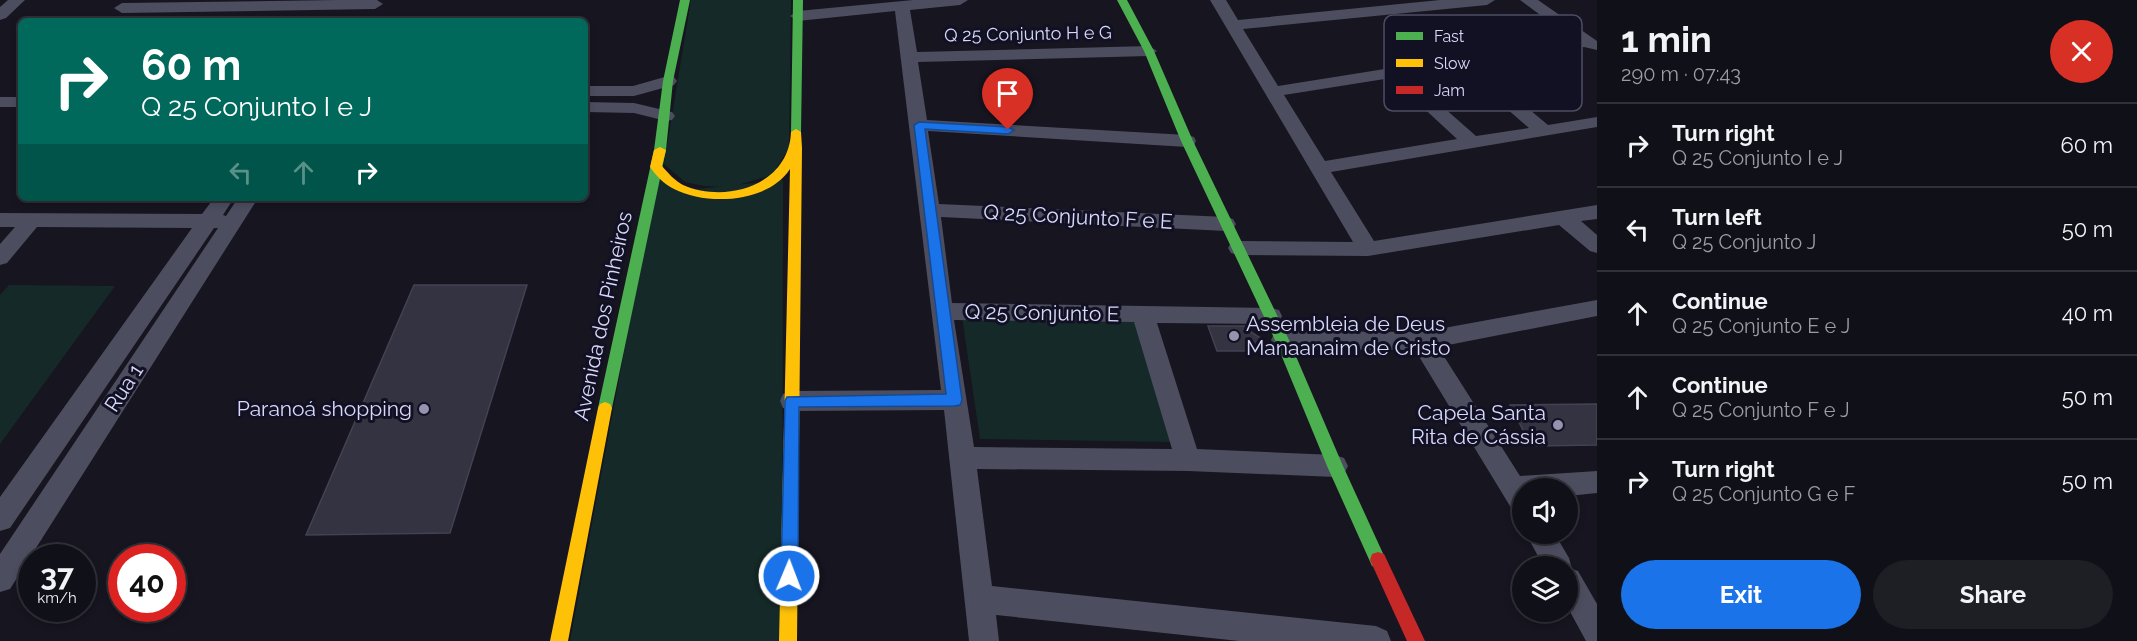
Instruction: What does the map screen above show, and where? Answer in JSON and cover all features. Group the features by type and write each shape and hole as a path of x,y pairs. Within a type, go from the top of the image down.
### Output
{"street":[{"name":"Avenida dos Pinheiros","path":"559,641 631,279 660,150 669,81 685,0"},
{"path":"788,641 798,8 960,0"},
{"path":"1122,0 1149,51 1187,141 1271,316 1335,466 1416,641"},
{"path":"1218,0 1368,249"},
{"path":"1234,25 1398,4 1487,0"},
{"path":"1528,0 1550,15"},
{"path":"0,15 11,1"},
{"path":"345,18 357,2"},
{"path":"112,18 125,4 376,2"},
{"path":"366,18 376,2"},
{"path":"894,4 908,57 919,125 963,458 984,641"},
{"name":"Q 25 Conjunto H e G","path":"908,57 1149,51"},
{"path":"1273,92 1384,75"},
{"path":"588,91 634,91 669,81"},
{"path":"0,87 18,87"},
{"path":"0,102 18,102"},
{"path":"588,107 634,108 666,116"},
{"path":"1437,111 1471,142"},
{"path":"1521,111 1544,131"},
{"path":"1320,168 1597,122"},
{"path":"919,125 1187,141"},
{"path":"660,150 656,167 669,181 681,188 705,193 734,193 764,185 778,177 796,148"},
{"name":"Rua 1","path":"0,519 222,201"},
{"name":"Rua 1","path":"0,579 246,201"},
{"name":"Q 25 Conjunto F e E","path":"930,210 1226,224"},
{"path":"1238,248 1368,249 1597,212"},
{"path":"1562,217 1597,246"},
{"path":"0,220 233,221"},
{"path":"0,258 32,220"},
{"path":"1282,340 1422,341 1597,308"},
{"name":"Q 25 Conjunto E","path":"942,311 1271,316"},
{"path":"1143,315 1188,460"},
{"path":"1422,341 1512,486"},
{"path":"792,401 954,400"},
{"path":"963,458 1188,460 1335,466"},
{"path":"1578,485 1597,482"},
{"path":"979,599 1376,641"},
{"path":"1578,599 1597,632"}],"green space":[{"path":"691,0 791,0 789,148 772,175 731,187 705,186 685,182 664,164"},
{"path":"657,176 678,191 783,180 782,641 570,641"},
{"path":"9,285 115,286 0,444 0,295"},
{"path":"962,317 1135,319 1174,442 980,439"}],"building":[{"name":"Paranoá shopping","path":"414,285 527,285 450,533 306,535"},
{"name":"Assembleia de Deus Manaanaim de Cristo","path":"1208,326 1248,326 1251,332 1262,339 1267,351 1217,351"},
{"name":"Capela Santa Rita de Cássia","path":"1597,404 1597,445 1536,446 1529,434 1525,434 1510,405"}],"traffic: fast":[{"path":"605,408 660,150 668,81 685,0"},
{"path":"796,132 798,0"},
{"path":"1122,0 1149,51 1187,141 1282,340 1335,466 1378,560"}],"traffic: slow":[{"path":"788,641 796,132"},
{"path":"660,150 656,167 671,182 692,192 718,195 745,192 770,183 779,176 796,148"},
{"path":"559,641 605,408"}],"traffic: jam":[{"path":"1378,560 1416,641"}],"place":[{"name":"Assembleia de Deus Manaanaim de Cristo","path":"1234,336"},
{"name":"Paranoá shopping","path":"424,409"},
{"name":"Capela Santa Rita de Cássia","path":"1558,425"}],"route":[{"path":"789,576 792,401 954,400 919,125 1008,130"}]}
